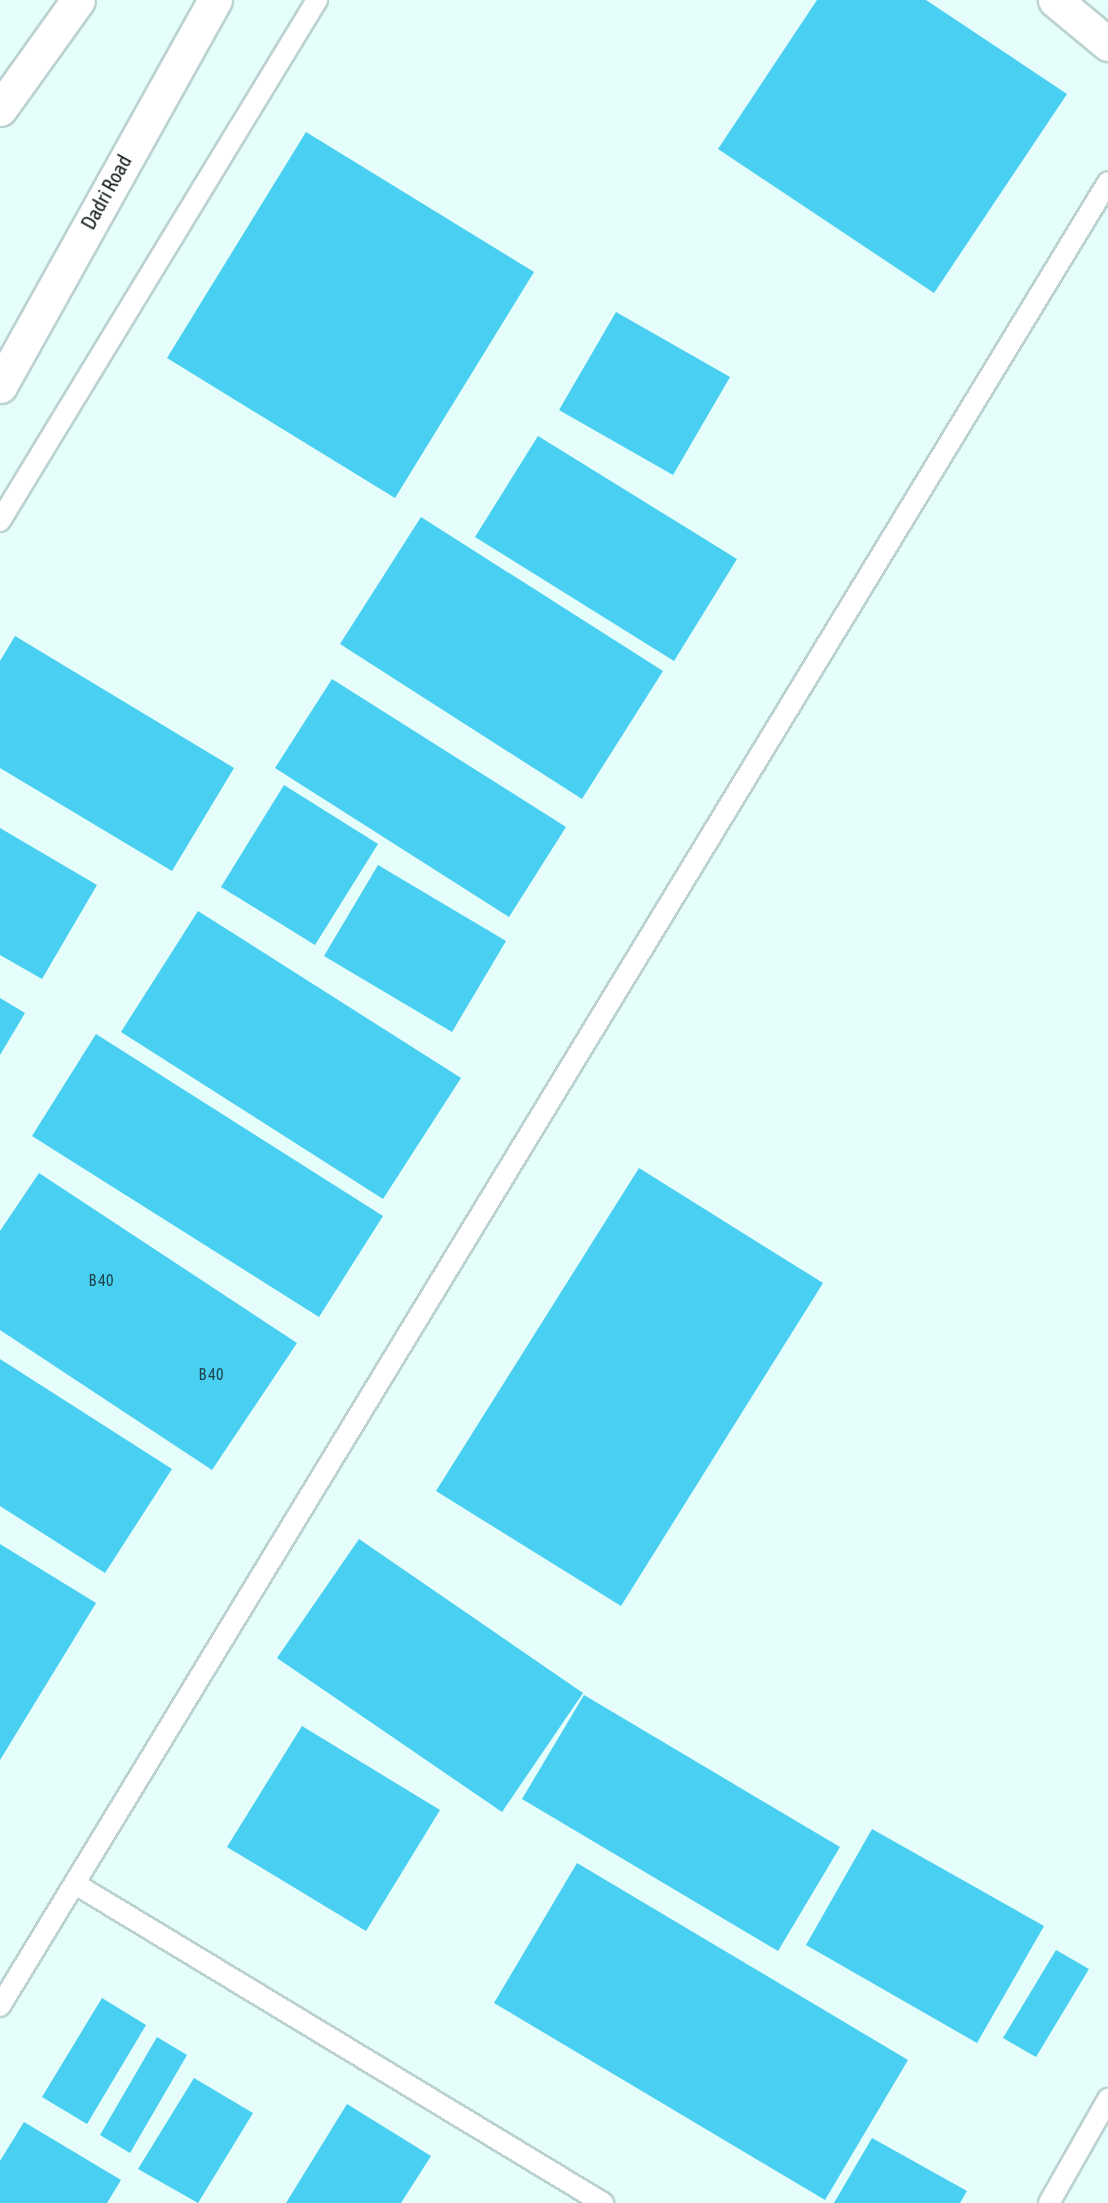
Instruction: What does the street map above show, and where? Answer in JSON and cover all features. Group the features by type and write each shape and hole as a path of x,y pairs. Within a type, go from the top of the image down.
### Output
{"main road":[{"path":"0,109 78,0"},
{"name":"Dadri Road","path":"0,387 85,230 215,0"},
{"path":"1054,0 1108,44"},
{"path":"0,349 85,230"}],"lane":[{"path":"0,521 317,0"},
{"path":"0,2006 77,1885 1108,182"},
{"path":"77,1885 603,2203"},
{"path":"1049,2203 1108,2099"}],"building":[{"path":"817,0 926,0 1067,94 934,293 718,149"},
{"path":"306,132 534,272 395,498 167,358"},
{"path":"616,312 730,377 673,475 559,410"},
{"path":"538,436 737,559 674,661 475,537"},
{"path":"421,517 663,671 582,799 340,644"},
{"path":"15,636 234,768 172,871 0,768 0,661"},
{"path":"332,679 566,827 509,917 275,768"},
{"path":"284,785 378,844 315,945 221,887"},
{"path":"0,828 97,885 42,979 0,955"},
{"path":"378,865 506,941 452,1032 324,956"},
{"path":"198,911 461,1078 383,1199 121,1032"},
{"path":"0,998 25,1013 0,1055"},
{"path":"96,1034 383,1216 319,1317 32,1136"},
{"path":"639,1168 823,1283 621,1606 436,1491"},
{"path":"39,1173 297,1343 212,1470 0,1330 0,1231"},
{"path":"0,1359 172,1469 105,1573 0,1506"},
{"path":"359,1539 583,1693 502,1812 277,1658"},
{"path":"0,1544 96,1603 0,1760"},
{"path":"584,1695 840,1847 778,1951 522,1799"},
{"path":"302,1726 440,1810 366,1931 227,1847"},
{"path":"872,1829 1044,1926 977,2043 806,1945"},
{"path":"577,1863 908,2060 825,2200 494,2003"},
{"path":"1056,1950 1089,1969 1036,2057 1003,2038"},
{"path":"102,1998 146,2025 87,2124 42,2097"},
{"path":"157,2037 187,2055 130,2153 100,2135"},
{"path":"194,2078 253,2113 198,2203 138,2169"},
{"path":"347,2104 431,2156 401,2203 286,2203"},
{"path":"24,2122 121,2180 107,2203 0,2203 0,2161"},
{"path":"872,2138 967,2191 960,2203 834,2203"}]}
